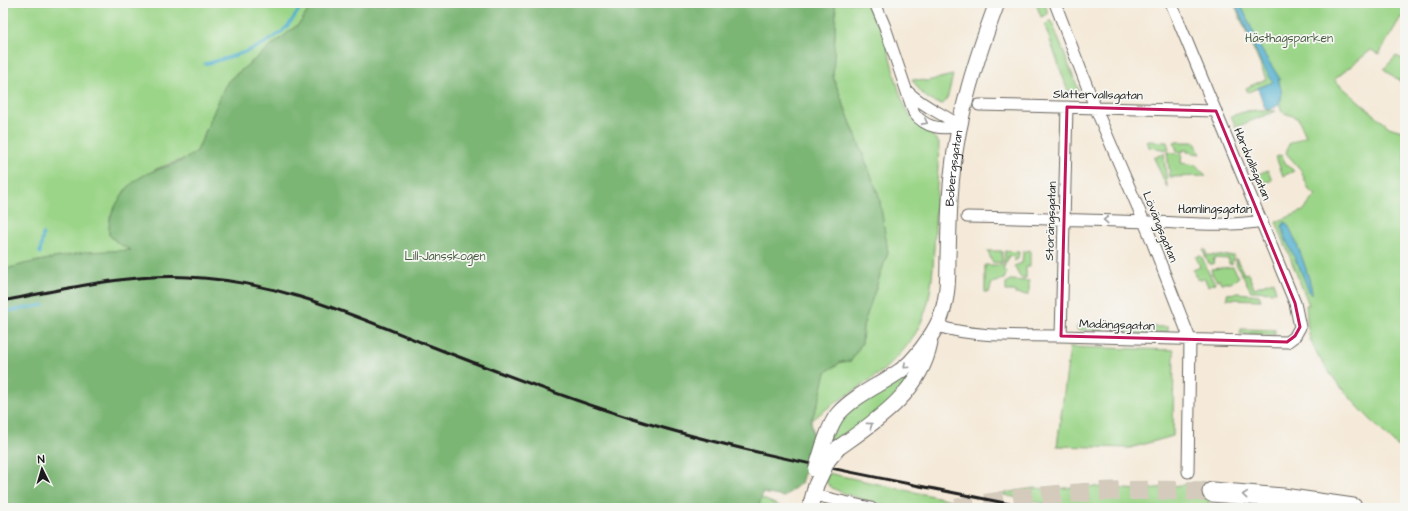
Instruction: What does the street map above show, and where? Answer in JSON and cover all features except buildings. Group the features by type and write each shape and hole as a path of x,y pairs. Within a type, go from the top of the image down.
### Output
{"highway":[{"path":"1212,492 1283,498 1353,508"}],"street":[{"path":"875,3 908,92 922,105 960,126"},
{"name":"Bobergsgatan","path":"831,446 890,410 904,395 922,368 945,299 952,174 960,126 971,75 997,3"},
{"name":"Lövängsgatan","path":"1055,3 1095,108 1145,222 1190,339 1188,472"},
{"name":"Hårdvallsgatan","path":"1171,3 1295,303 1300,328 1295,336"},
{"name":"Slåttervallsgatan","path":"980,105 1216,111"},
{"name":"Storängsgatan","path":"1061,336 1067,107"},
{"name":"Hamlingsgatan","path":"967,217 1064,218 1145,222 1243,223 1262,221"},
{"name":"Madängsgatan","path":"934,331 950,330 991,335 1287,342 1295,336"},
{"name":"Bobergsgatan","path":"831,446 837,415 846,405 901,371 910,363 934,331"},
{"path":"831,446 815,473 813,494 871,508"}],"highlighted area":[{"path":"1067,107 1216,111 1295,303 1300,327 1295,336 1287,342 1061,336"}],"green space":[{"path":"3,3 313,3 300,23 229,80 224,88 197,151 189,157 156,169 125,190 110,216 109,235 119,244 133,250 67,256 3,270"},
{"name":"Lill-Jansskogen","path":"313,3 834,3 836,11 833,77 879,196 888,252 863,326 862,343 851,361 841,362 826,372 820,397 811,421 814,440 801,483 784,497 763,493 758,508 3,508 3,270 24,264 85,252 131,250 119,244 109,235 109,226 112,215 117,203 126,190 135,181 145,175 186,158 197,151 224,88 229,80 300,23"},
{"path":"834,3 867,3 874,14 885,40 906,109 913,119 939,143 934,250 928,301 916,332 906,347 883,371 811,421 820,397 826,372 841,362 851,361 862,343 863,326 888,252 879,196 833,77 836,11"},
{"path":"1036,3 1045,3 1048,14 1041,17"},
{"name":"Hästhagsparken","path":"1234,3 1405,3 1405,17 1401,17 1379,54 1371,50 1334,80 1389,127 1405,132 1405,453 1366,415 1339,385 1318,355 1311,341 1306,305 1309,305 1276,222 1303,211 1316,195 1309,190 1301,170 1286,153 1289,144 1306,136 1298,118 1282,112 1276,93 1269,84 1248,92 1246,88 1266,79"},
{"path":"1051,20 1079,91 1068,91 1045,26"},
{"path":"1396,56 1405,60 1405,85 1384,69"},
{"path":"953,75 947,100 943,104 937,103 924,96 912,79 927,81"},
{"path":"1247,111 1276,111 1236,127 1231,116"},
{"path":"1147,141 1167,142 1169,150 1149,147"},
{"path":"1174,142 1195,142 1200,154 1187,152 1187,150 1183,150 1183,152 1177,151"},
{"path":"1167,152 1182,154 1181,163 1196,165 1206,176 1170,177"},
{"path":"1164,153 1167,187 1154,158"},
{"path":"1281,155 1286,164 1294,171 1283,176 1276,157"},
{"path":"1268,170 1272,180 1260,185 1256,175"},
{"path":"1030,250 1030,267 1026,267 1026,278 1020,277 1014,266 1022,263 1023,252"},
{"path":"1203,250 1206,250 1206,255 1234,256 1232,264 1229,264 1229,259 1214,258 1213,264 1210,264 1206,259"},
{"path":"988,251 1002,251 1002,263 992,262"},
{"path":"1005,251 1019,252 1018,259 1014,261 1014,256 1008,256 1008,261 1004,263"},
{"path":"1201,256 1215,283 1208,286 1204,278 1198,280 1193,270 1200,267 1196,257"},
{"path":"1236,258 1244,274 1248,273 1254,288 1273,281 1276,292 1251,291 1236,264"},
{"path":"985,265 1005,265 1003,270 1007,272 1004,279 992,283 989,292 985,293"},
{"path":"1233,267 1239,277 1231,283 1221,283 1219,279 1217,281 1212,274 1211,269"},
{"path":"1010,280 1029,281 1029,295 1015,294 1015,291 1006,291 1006,283"},
{"path":"1237,293 1259,295 1261,300 1227,299 1227,294"},
{"path":"1077,326 1103,326 1103,331 1077,330"},
{"path":"1119,326 1168,327 1168,332 1135,335 1119,331"},
{"path":"1241,329 1275,330 1275,335 1240,334"},
{"path":"1070,347 1174,350 1173,436 1130,448 1057,446"},
{"path":"916,365 900,394 834,447 825,431 834,419"},
{"path":"828,473 960,502 980,508 894,508 845,494 832,488 826,482"},
{"path":"1196,483 1210,483 1209,508 1065,508 999,494 1035,488 1054,489 1084,486 1140,490"},
{"path":"761,498 784,508 758,508"}],"water":[{"path":"1235,3 1240,3 1261,49 1280,79 1278,80 1282,95 1280,103 1277,106 1267,110 1258,88 1273,82 1261,63"},
{"path":"1285,222 1292,233 1301,255 1312,294 1309,292 1286,240 1282,226"}],"waterway":[{"path":"205,64 244,52 272,39 287,27 303,3"},
{"path":"40,253 43,234"},
{"path":"3,312 44,305"}],"tunnel":[{"path":"956,508 1020,498 1084,492 1148,490 1212,492"}],"railway":[{"path":"3,301 95,283 141,278 188,277 250,284 279,291 336,309 475,363 606,411 633,419 731,446 830,468 1029,508"}]}
